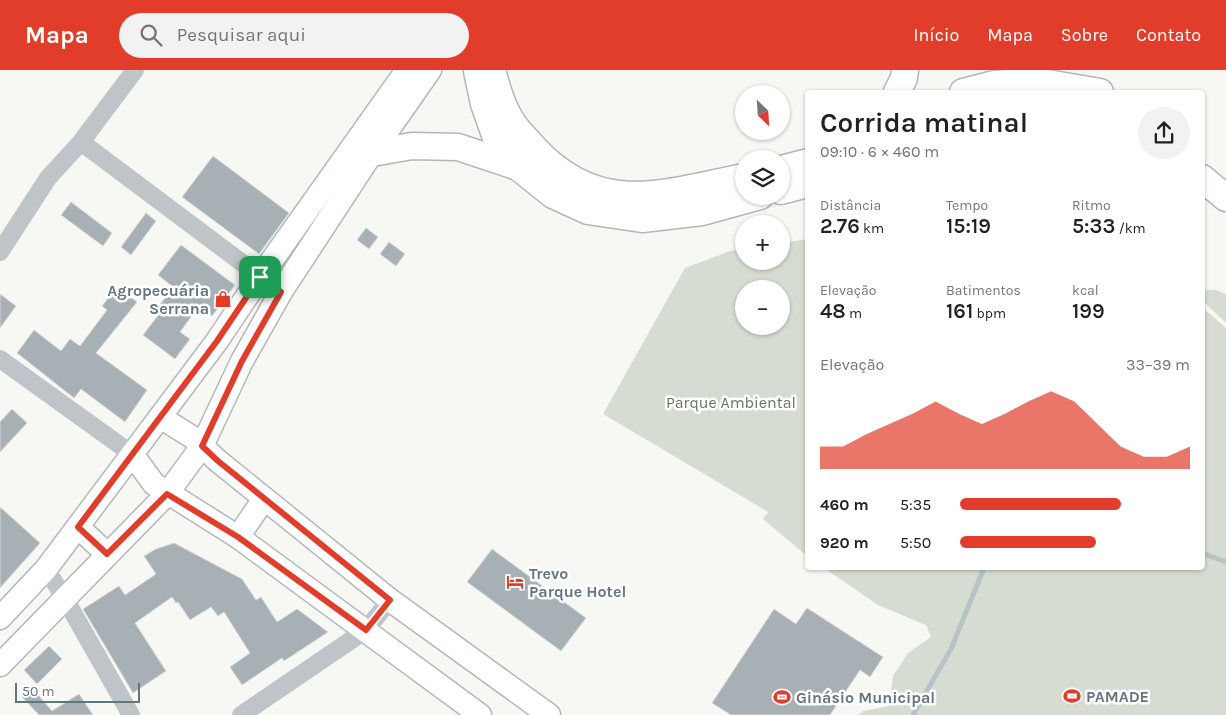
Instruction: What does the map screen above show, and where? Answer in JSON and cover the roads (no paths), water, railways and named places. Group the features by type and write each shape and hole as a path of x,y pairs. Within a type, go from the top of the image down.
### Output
{"highway":[{"path":"477,70 484,104 496,138 518,167 553,195 588,211 642,219 702,212 735,203"},
{"path":"492,70 498,90 514,126 546,160 575,182 610,194 658,194 735,179"},
{"path":"898,90 904,78 905,70"},
{"path":"1070,70 1098,90"},
{"path":"971,90 994,84 1035,81 1089,90"},
{"path":"372,153 412,146 458,147 518,167"},
{"path":"790,167 805,163"},
{"path":"1205,180 1226,198"},
{"path":"790,189 805,185"}],"main road":[{"path":"0,618 46,569 217,341 260,277 408,70"},
{"path":"0,665 64,597 167,494 202,446 242,361 281,292 372,153 430,70"},
{"path":"217,341 242,361"},
{"path":"160,417 186,433 390,600 549,715"},
{"path":"132,454 154,484 167,494 238,537 480,715"},
{"path":"238,537 264,498"},
{"path":"78,527 107,554"}],"street":[{"path":"0,252 48,178 81,142 135,70"},
{"path":"81,142 281,292"},
{"path":"0,359 132,454"},
{"path":"46,569 131,715"},
{"path":"241,715 366,630 390,600"}],"waterway":[{"path":"1205,554 1226,562"},
{"path":"913,715 951,649 983,570"}],"place":[{"name":"Agropecuária Serrana","path":"223,299"},
{"name":"Trevo Parque Hotel","path":"515,582"},
{"name":"PAMADE","path":"1072,696"},
{"name":"Ginásio Municipal","path":"782,697"}],"park label":[{"name":"Parque Ambiental","path":"731,402"}]}
